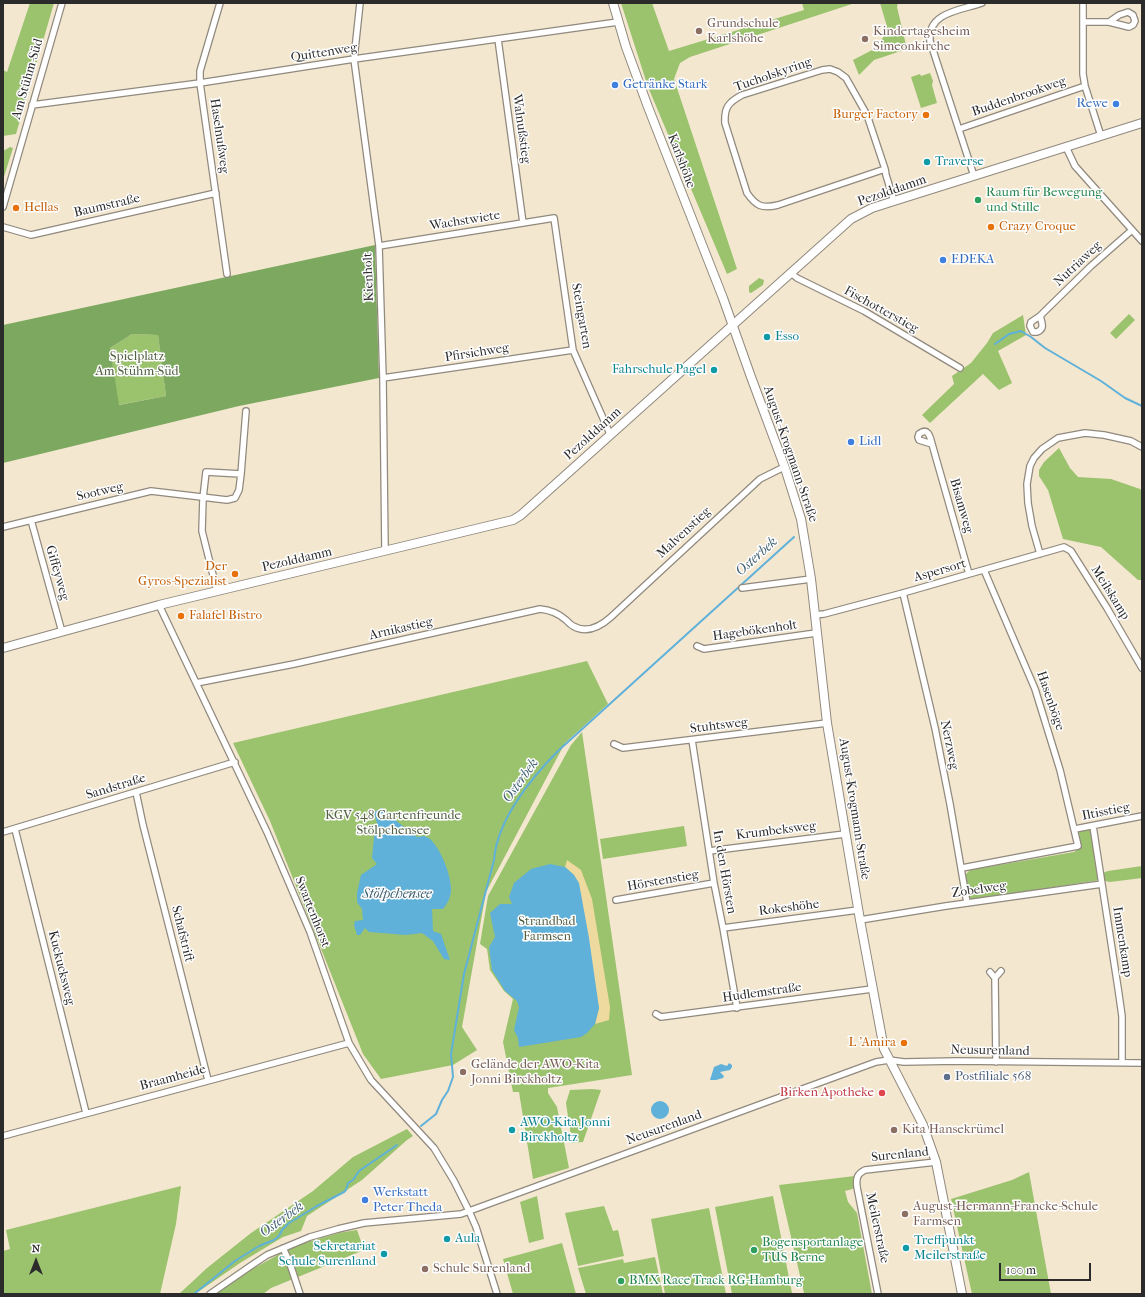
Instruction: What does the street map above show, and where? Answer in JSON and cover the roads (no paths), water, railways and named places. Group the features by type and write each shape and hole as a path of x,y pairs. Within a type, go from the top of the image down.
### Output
{"main road":[{"name":"Karlshöhe","path":"613,3 618,22 648,108 723,298 732,325"},
{"name":"Pezolddamm","path":"3,648 159,605 513,520 521,515 851,219 872,208 1142,123"},
{"name":"August-Krogmann-Straße","path":"732,325 801,519 811,579 827,723 858,910 884,1049 923,1125 936,1162 962,1294"}],"street":[{"name":"Am Stühm-Süd","path":"3,207 62,3"},
{"name":"Haselnußweg","path":"220,3 200,71 200,83 227,274"},
{"name":"Kienholt","path":"360,3 354,59 379,246 383,378 385,551"},
{"path":"974,176 929,36 934,22 941,16 982,3"},
{"path":"1083,3 1082,62 1085,86 1101,136"},
{"name":"Quittenweg","path":"32,105 200,83 354,59 618,22"},
{"path":"1082,22 1109,22"},
{"name":"Walnußstieg","path":"498,39 523,223"},
{"name":"Tucholskyring","path":"885,169 778,205 768,207 760,206 751,200 747,193 725,122 724,115 727,106 733,100 742,95 822,70 830,69 838,72 846,78 867,114 885,169 894,201"},
{"name":"Buddenbrookweg","path":"959,129 1085,86"},
{"path":"1066,147 1075,166 1142,241"},
{"name":"Baumstraße","path":"3,228 32,235 216,193"},
{"name":"Wachstwiete","path":"379,246 554,218"},
{"name":"Steingarten","path":"554,218 574,350 610,434"},
{"name":"Nutriaweg","path":"1040,316 1091,266 1132,230"},
{"name":"Fischotterstieg","path":"791,272 798,278 864,311 960,368"},
{"name":"Pfirsichweg","path":"383,378 574,350"},
{"path":"217,591 202,531 203,498 206,472 241,474 246,411"},
{"path":"1040,554 1032,526 1028,503 1027,484 1030,466 1034,458 1042,449 1058,438 1085,433 1104,435 1131,441 1142,447"},
{"name":"Bisamweg","path":"932,444 969,574"},
{"name":"Malvenstieg","path":"604,622 760,479 784,468"},
{"name":"Sootweg","path":"3,527 151,492 227,500 235,498 240,490 241,474"},
{"name":"Giffeyweg","path":"31,520 62,632"},
{"name":"Aspersort","path":"814,615 824,614 903,593 1064,548 1070,551"},
{"name":"Meilskamp","path":"1070,551 1110,613 1142,668"},
{"name":"Hasenböge","path":"984,570 1035,689 1060,770 1078,846"},
{"path":"742,588 811,579"},
{"name":"Nerzweg","path":"903,593 935,728 962,868 967,903"},
{"name":"Swartenhorst","path":"159,605 267,832 310,932 349,1043 371,1080 434,1148 454,1181 469,1211 483,1248 497,1294"},
{"name":"Arnikastieg","path":"196,683 294,664 540,609 554,612 574,627 583,629 594,628 604,622"},
{"name":"Hagebökenholt","path":"697,646 704,649 816,633"},
{"name":"Stuhtsweg","path":"614,744 623,748 827,723"},
{"name":"In den Hörsten","path":"692,740 714,883 737,1008"},
{"name":"Sandstraße","path":"3,832 235,762"},
{"name":"Schafstrift","path":"136,792 143,825 208,1080"},
{"name":"Iltisstieg","path":"1075,829 1142,816"},
{"name":"Immenkamp","path":"1093,826 1122,1016 1122,1062"},
{"name":"Kuckucksweg","path":"15,829 86,1113"},
{"name":"Krumbeksweg","path":"709,851 845,834"},
{"name":"Zobelweg","path":"962,868 1078,846"},
{"name":"Hörstenstieg","path":"616,900 714,883"},
{"name":"Zobelweg","path":"860,920 1102,884"},
{"name":"Rokeshöhe","path":"723,928 858,910"},
{"path":"996,1062 995,978 1000,971"},
{"path":"990,972 995,978"},
{"name":"Hudlemstraße","path":"656,1014 661,1018 872,989"},
{"name":"Braamheide","path":"3,1136 349,1043"},
{"name":"Neusurenland","path":"210,1294 252,1265 282,1248 310,1238 354,1225 381,1221 461,1214 876,1062 889,1060 904,1062 957,1061 1142,1063"},
{"name":"Surenland","path":"865,1170 936,1162"},
{"name":"Meilerstraße","path":"865,1170 860,1172 856,1180 878,1294"},
{"path":"282,1248 289,1261 300,1294"}],"water":[{"name":"Stölpchensee","path":"382,808 417,837 424,836 430,839 443,858 450,879 451,892 450,897 443,909 432,909 433,931 441,934 450,960 444,959 433,941 422,933 406,935 369,932 365,928 360,935 357,935 354,925 355,921 363,920 362,909 357,902 357,893 361,875 377,864 372,858 374,837 378,827 374,812"},
{"path":"550,864 565,867 574,875 579,883 599,1008 595,1024 581,1037 519,1047 518,1038 514,1030 519,1007 517,1001 505,991 492,970 489,947 495,937 490,913 500,904 512,904 509,897 514,883 531,869"},
{"path":"729,1063 732,1065 730,1070 720,1072 724,1076 723,1078 710,1080 714,1067 721,1064 727,1066"},
{"path":"660,1101 666,1104 669,1110 666,1116 660,1119 654,1116 651,1110 654,1104"}],"waterway":[{"path":"995,344 1009,334 1021,331 1045,348 1101,381 1125,398 1142,406"},
{"name":"Osterbek","path":"421,1126 436,1114 448,1091 453,1077 451,1054 464,974 501,830 517,800 537,773 559,750 794,537"},
{"name":"Osterbek","path":"194,1294 235,1261 259,1246 274,1240 289,1223 344,1192 348,1183 353,1180 359,1171 397,1145"}],"place":[{"name":"Grundschule Karlshöhe","path":"699,31"},
{"name":"Kindertagesheim Simeonkirche","path":"865,39"},
{"name":"Getränke Stark","path":"615,85"},
{"name":"Rewe","path":"1116,104"},
{"name":"Burger Factory","path":"926,115"},
{"name":"Traverse","path":"927,162"},
{"name":"Raum für Bewegung und Stille","path":"978,200"},
{"name":"Hellas","path":"16,208"},
{"name":"Crazy Croque","path":"991,227"},
{"name":"EDEKA","path":"943,260"},
{"name":"Esso","path":"767,337"},
{"name":"Fahrschule Pagel","path":"714,370"},
{"name":"Lidl","path":"851,442"},
{"name":"Der Gyros-Spezialist","path":"235,574"},
{"name":"Falafel Bistro","path":"181,616"},
{"name":"L 'Amira","path":"904,1043"},
{"name":"Gelände der AWO-Kita Jonni Birckholtz","path":"463,1072"},
{"name":"Postfiliale 568","path":"947,1077"},
{"name":"Birken Apotheke","path":"882,1093"},
{"name":"AWO-Kita Jonni Birckholtz","path":"512,1130"},
{"name":"Kita Hansekrümel","path":"894,1130"},
{"name":"Werkstatt Peter Theda","path":"365,1200"},
{"name":"August-Hermann-Francke-Schule Farmsen","path":"905,1214"},
{"name":"Aula","path":"447,1239"},
{"name":"Treffpunkt Meilerstraße","path":"906,1248"},
{"name":"Bogensportanlage TUS Berne","path":"754,1250"},
{"name":"Sekretariat Schule Surenland","path":"384,1254"},
{"name":"Schule Surenland","path":"425,1269"},
{"name":"BMX Race Track RG-Hamburg","path":"621,1281"}],"park label":[{"name":"Spielplatz Am Stühm-Süd","path":"137,364"},
{"name":"KGV 548 Gartenfreunde Stölpchensee","path":"393,824"},
{"name":"Strandbad Farmsen","path":"547,930"}]}
